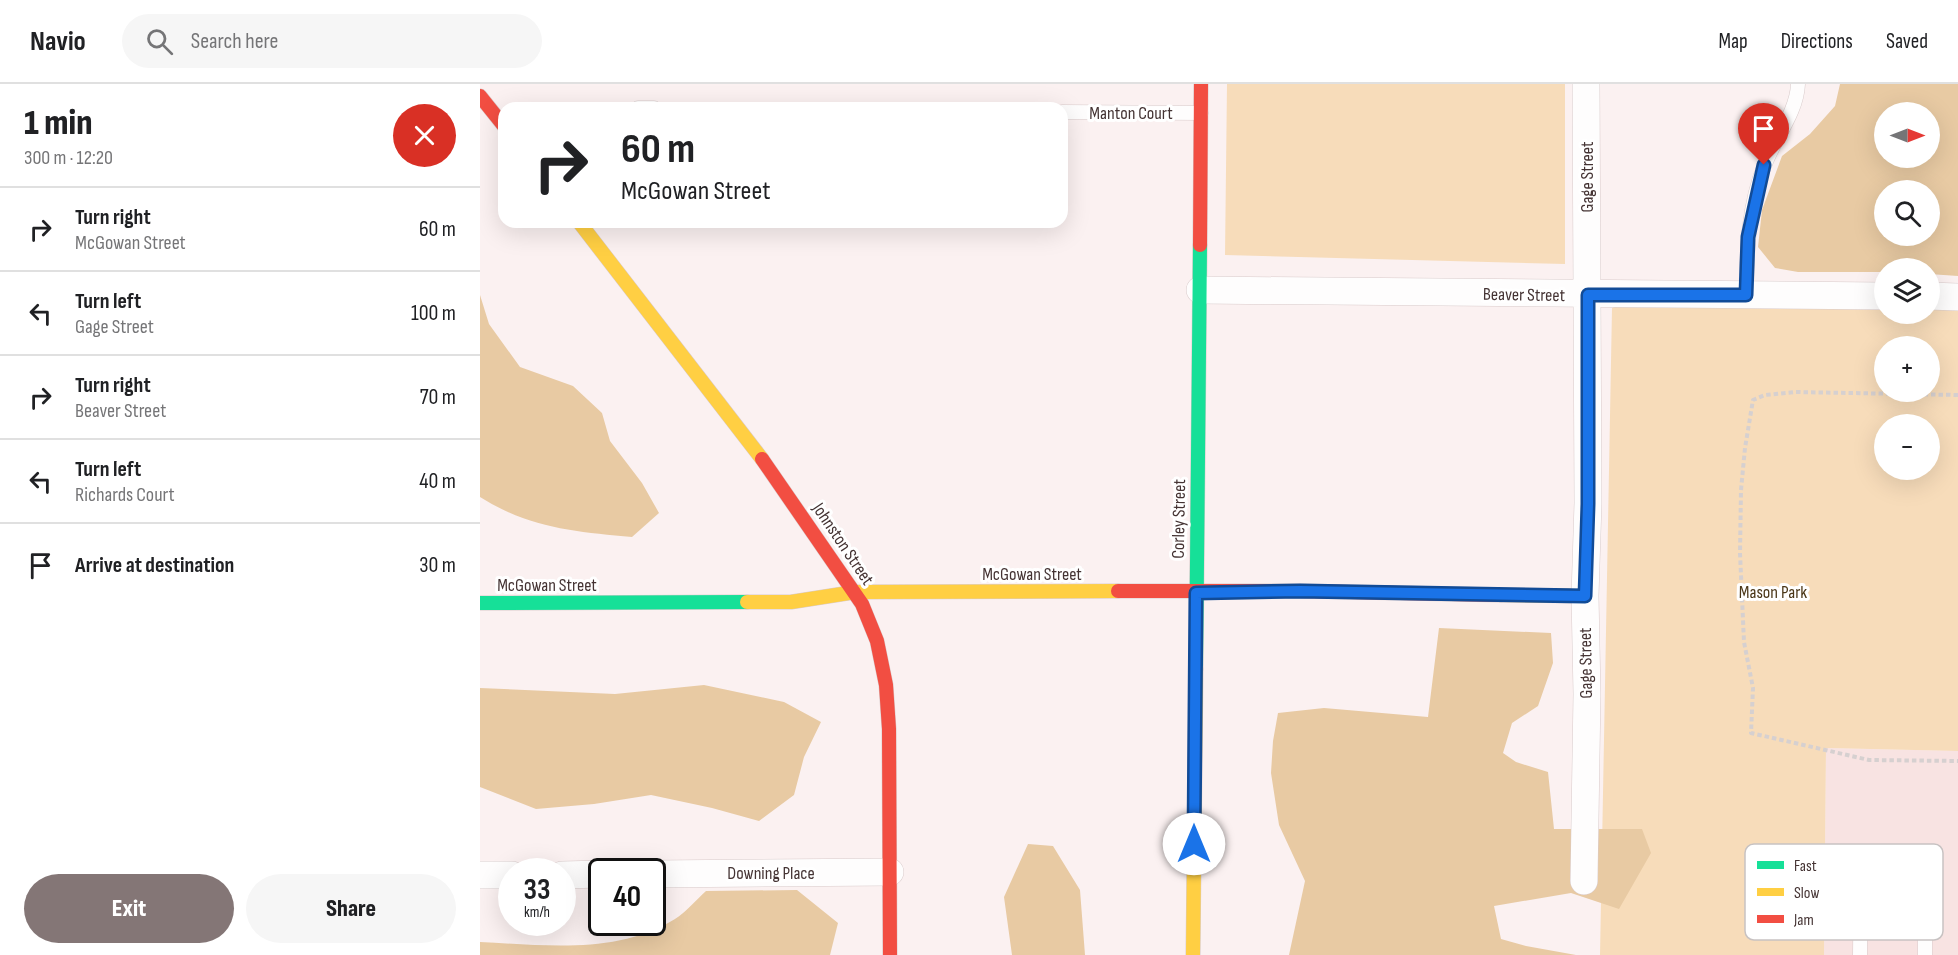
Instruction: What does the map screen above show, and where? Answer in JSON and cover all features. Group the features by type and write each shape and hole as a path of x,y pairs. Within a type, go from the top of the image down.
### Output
{"street":[{"name":"Corley Street","path":"1193,955 1201,84"},
{"name":"Gage Street","path":"1584,881 1587,706 1585,596 1588,504 1586,84"},
{"path":"480,96 498,118"},
{"name":"Johnston Street","path":"584,228 761,456 855,592 877,641 886,685 889,729 890,955"},
{"name":"Beaver Street","path":"1200,291 1874,296"},
{"path":"1940,296 1958,297"},
{"name":"McGowan Street","path":"480,603 791,602 855,592 1300,591 1585,596"},
{"name":"Downing Place","path":"666,874 890,872"},
{"path":"480,875 498,875"}],"lane":[{"path":"1746,295 1748,237 1756,196 1764,165 1797,98 1798,84"},
{"name":"Manton Court","path":"1068,112 1201,113"},
{"path":"1860,940 1860,955"},
{"path":"1925,940 1925,955"}],"path":[{"path":"1958,395 1795,392 1765,395 1753,400 1742,480 1740,553 1744,642 1753,688 1751,733 1869,760 1958,761"}],"shaded area":[{"path":"1840,84 1958,84 1958,276 1940,275 1940,258 1874,258 1874,272 1798,272 1775,268 1758,247 1762,210 1782,156 1810,134 1835,106"},
{"path":"480,295 489,324 520,367 573,386 602,413 610,441 642,483 659,513 632,537 553,527 517,516 480,497"},
{"path":"1439,628 1551,633 1553,663 1538,706 1512,723 1503,753 1516,762 1548,772 1554,829 1642,829 1651,853 1619,909 1571,893 1494,906 1501,939 1576,955 1289,955 1305,881 1279,825 1271,773 1278,713 1324,708 1428,717"},
{"path":"704,685 784,702 821,722 804,757 794,795 759,821 651,795 594,804 536,809 480,787 480,688 615,694"},
{"path":"1826,748 1958,751 1958,955 1824,955 1824,940 1943,940 1943,844 1825,844"},
{"path":"1028,844 1053,846 1080,890 1085,955 1012,955 1004,897"},
{"path":"797,890 838,923 830,955 480,955 480,942 555,946 605,943 635,936 666,936 666,924 675,919 706,891"}],"green space":[{"path":"1227,84 1565,84 1565,264 1225,255"},
{"name":"Mason Park","path":"1629,302 1874,306 1874,324 1940,324 1940,306 1958,307 1958,751 1826,748 1825,844 1745,844 1745,940 1824,940 1824,955 1600,955 1612,308"}],"traffic: fast":[{"path":"1196,669 1200,245"},
{"path":"480,603 747,602"}],"traffic: slow":[{"path":"584,228 762,459"},
{"path":"747,602 791,602 855,592 1118,591"},
{"path":"1501,595 1585,596"},
{"path":"1193,955 1196,669"}],"traffic: jam":[{"path":"1200,245 1201,84"},
{"path":"480,96 498,118"},
{"path":"762,459 862,604 877,641 886,685 889,729 890,955"},
{"path":"1118,591 1300,591 1501,595"}],"route":[{"path":"1194,844 1196,593 1300,591 1585,596 1588,504 1588,295 1746,295 1748,237 1764,165"}]}
